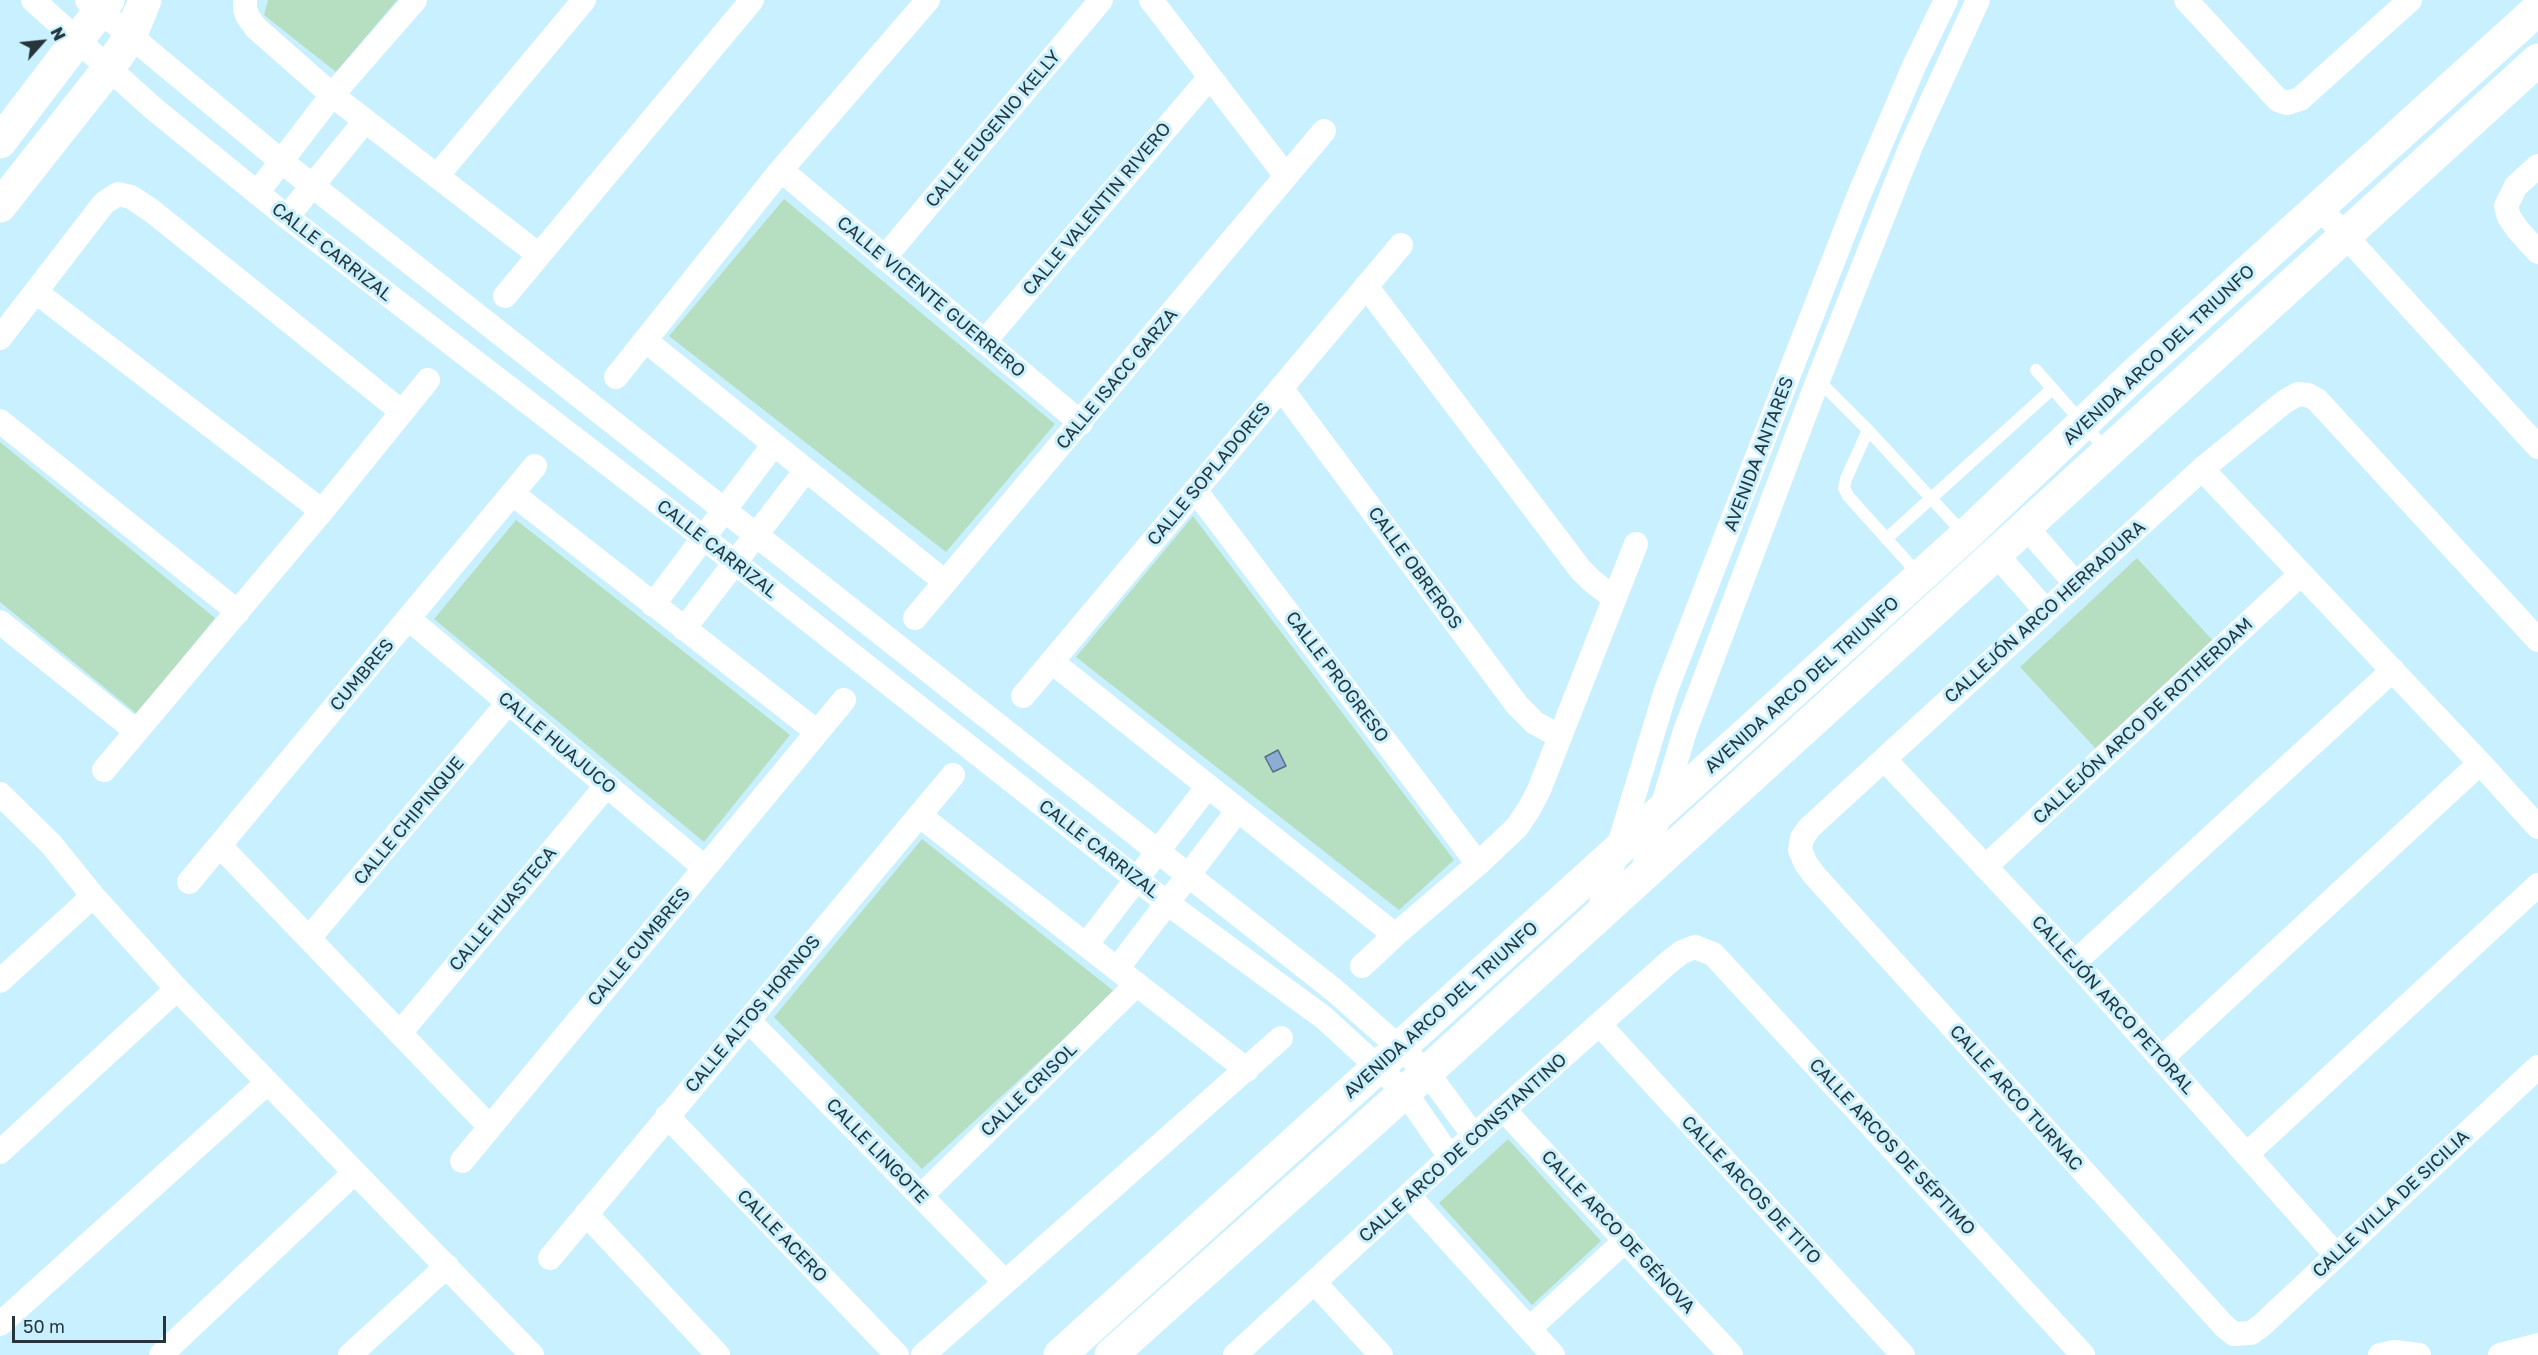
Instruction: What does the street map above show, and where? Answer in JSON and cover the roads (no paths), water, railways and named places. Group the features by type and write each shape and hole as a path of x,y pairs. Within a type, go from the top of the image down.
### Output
{"street":[{"name":"CALLE CARRIZAL","path":"33,0 154,109 286,217 735,562 1167,903 1323,1017 1388,1056"},
{"path":"0,206 109,68 130,37 145,0"},
{"path":"245,0 248,17 256,28 332,95 539,255"},
{"path":"257,193 332,95 415,0"},
{"path":"437,176 585,0"},
{"path":"505,296 752,0"},
{"path":"616,376 781,170 928,0"},
{"name":"CALLE EUGENIO KELLY","path":"884,258 1101,0"},
{"path":"1151,0 1286,176"},
{"name":"AVENIDA ANTARES","path":"1597,917 1666,690 1859,195 1914,66 1946,0"},
{"name":"AVENIDA ANTARES","path":"1641,876 1685,731 1818,380 1911,146 1978,0"},
{"path":"2186,0 2278,100 2287,103 2300,99 2396,5"},
{"name":"CALLE CARRIZAL","path":"99,4 130,37 281,162 723,512 1334,990 1388,1056 1416,1082"},
{"path":"0,142 77,40 99,4"},
{"name":"AVENIDA ARCO DEL TRIUNFO","path":"1060,1355 1920,577 2136,373 2538,9"},
{"name":"AVENIDA ARCO DEL TRIUNFO","path":"1111,1355 1416,1082 2538,60"},
{"name":"CALLE VALENTIN RIVERO","path":"984,342 1210,76"},
{"path":"286,217 365,121"},
{"name":"CALLE ISACC GARZA","path":"915,618 1324,131"},
{"path":"2538,166 2516,186 2506,206 2509,217 2518,230 2538,252"},
{"name":"CALLE VICENTE GUERRERO","path":"781,170 1081,423"},
{"path":"0,338 104,203 118,194 130,197 152,211 402,412"},
{"path":"2320,208 2538,447"},
{"name":"CALLE SOPLADORES","path":"1023,696 1401,245"},
{"path":"1366,286 1581,569 1614,598"},
{"path":"36,292 322,512"},
{"path":"646,340 945,582"},
{"path":"104,770 322,512 428,380"},
{"name":"CALLE OBREROS","path":"1281,388 1517,705 1534,723 1559,736"},
{"name":"CALLEJÓN ARCO HERRADURA","path":"1800,850 1802,838 1809,828 2202,469 2284,402 2298,394 2308,395 2317,400 2538,640"},
{"path":"0,421 238,612"},
{"path":"653,604 774,444"},
{"name":"CUMBRES","path":"189,882 535,466"},
{"path":"2202,469 2538,827"},
{"path":"684,628 806,470"},
{"name":"CALLE PROGRESO","path":"1196,490 1479,864"},
{"path":"513,494 817,732"},
{"path":"2026,527 2076,584"},
{"path":"1362,966 1395,934 1479,864 1517,827 1529,809 1636,544"},
{"path":"1996,554 2046,611"},
{"name":"CALLEJÓN ARCO DE ROTHERDAM","path":"1985,867 2301,574"},
{"name":"CALLE HUAJUCO","path":"408,619 705,868"},
{"path":"0,622 136,731"},
{"path":"1052,662 1395,934"},
{"path":"2075,962 2393,670"},
{"name":"CALLE CUMBRES","path":"462,1161 844,700"},
{"name":"CALLE CHIPINQUE","path":"309,938 508,703"},
{"name":"CALLEJÓN ARCO PETORAL","path":"1885,760 2075,962 2336,1255"},
{"path":"2162,1058 2480,763"},
{"name":"CALLE ALTOS HORNOS","path":"550,1258 953,775"},
{"name":"CALLE HUASTECA","path":"400,1034 607,785"},
{"path":"1086,945 1208,786"},
{"path":"0,794 57,851 93,896 177,989 532,1355"},
{"path":"1118,969 1238,810"},
{"path":"919,815 1246,1070"},
{"path":"220,846 490,1127"},
{"name":"CALLE ARCO TURNAC","path":"1800,850 1815,876 2225,1328 2234,1334 2242,1335"},
{"path":"2247,1154 2538,885"},
{"path":"0,981 93,896"},
{"name":"CALLE ARCO DE CONSTANTINO","path":"1235,1355 1503,1109 1669,962 1682,952 1695,947"},
{"name":"CALLE ARCOS DE SÉPTIMO","path":"1695,947 1713,954 2083,1355"},
{"name":"CALLE CRISOL","path":"921,1196 1137,984"},
{"path":"0,1152 177,989"},
{"name":"CALLE LINGOTE","path":"748,1020 1005,1282"},
{"name":"CALLE ARCOS DE TITO","path":"1600,1025 1903,1355"},
{"path":"923,1355 1281,1038"},
{"name":"CALLE VILLA DE SICILIA","path":"2242,1335 2251,1333 2262,1325 2538,1067"},
{"path":"1416,1082 1474,1136"},
{"path":"1416,1082 1450,1157"},
{"path":"0,1324 267,1083"},
{"name":"CALLE ARCO DE GÉNOVA","path":"1503,1109 1731,1355"},
{"name":"CALLE ACERO","path":"667,1116 897,1355"},
{"path":"161,1355 354,1173"},
{"path":"1409,1196 1553,1355"},
{"path":"586,1214 718,1355"},
{"path":"1529,1329 1626,1240"},
{"path":"350,1355 447,1266"},
{"path":"1314,1282 1381,1355"},
{"path":"2500,1355 2538,1345"},
{"path":"2380,1355 2394,1352 2419,1355"}],"lane":[{"path":"2036,370 2108,453"},
{"path":"1818,380 1868,430 1965,536"},
{"path":"1886,539 2052,389"},
{"path":"1868,430 1846,479 1845,488 1848,496 1920,577"}]}
